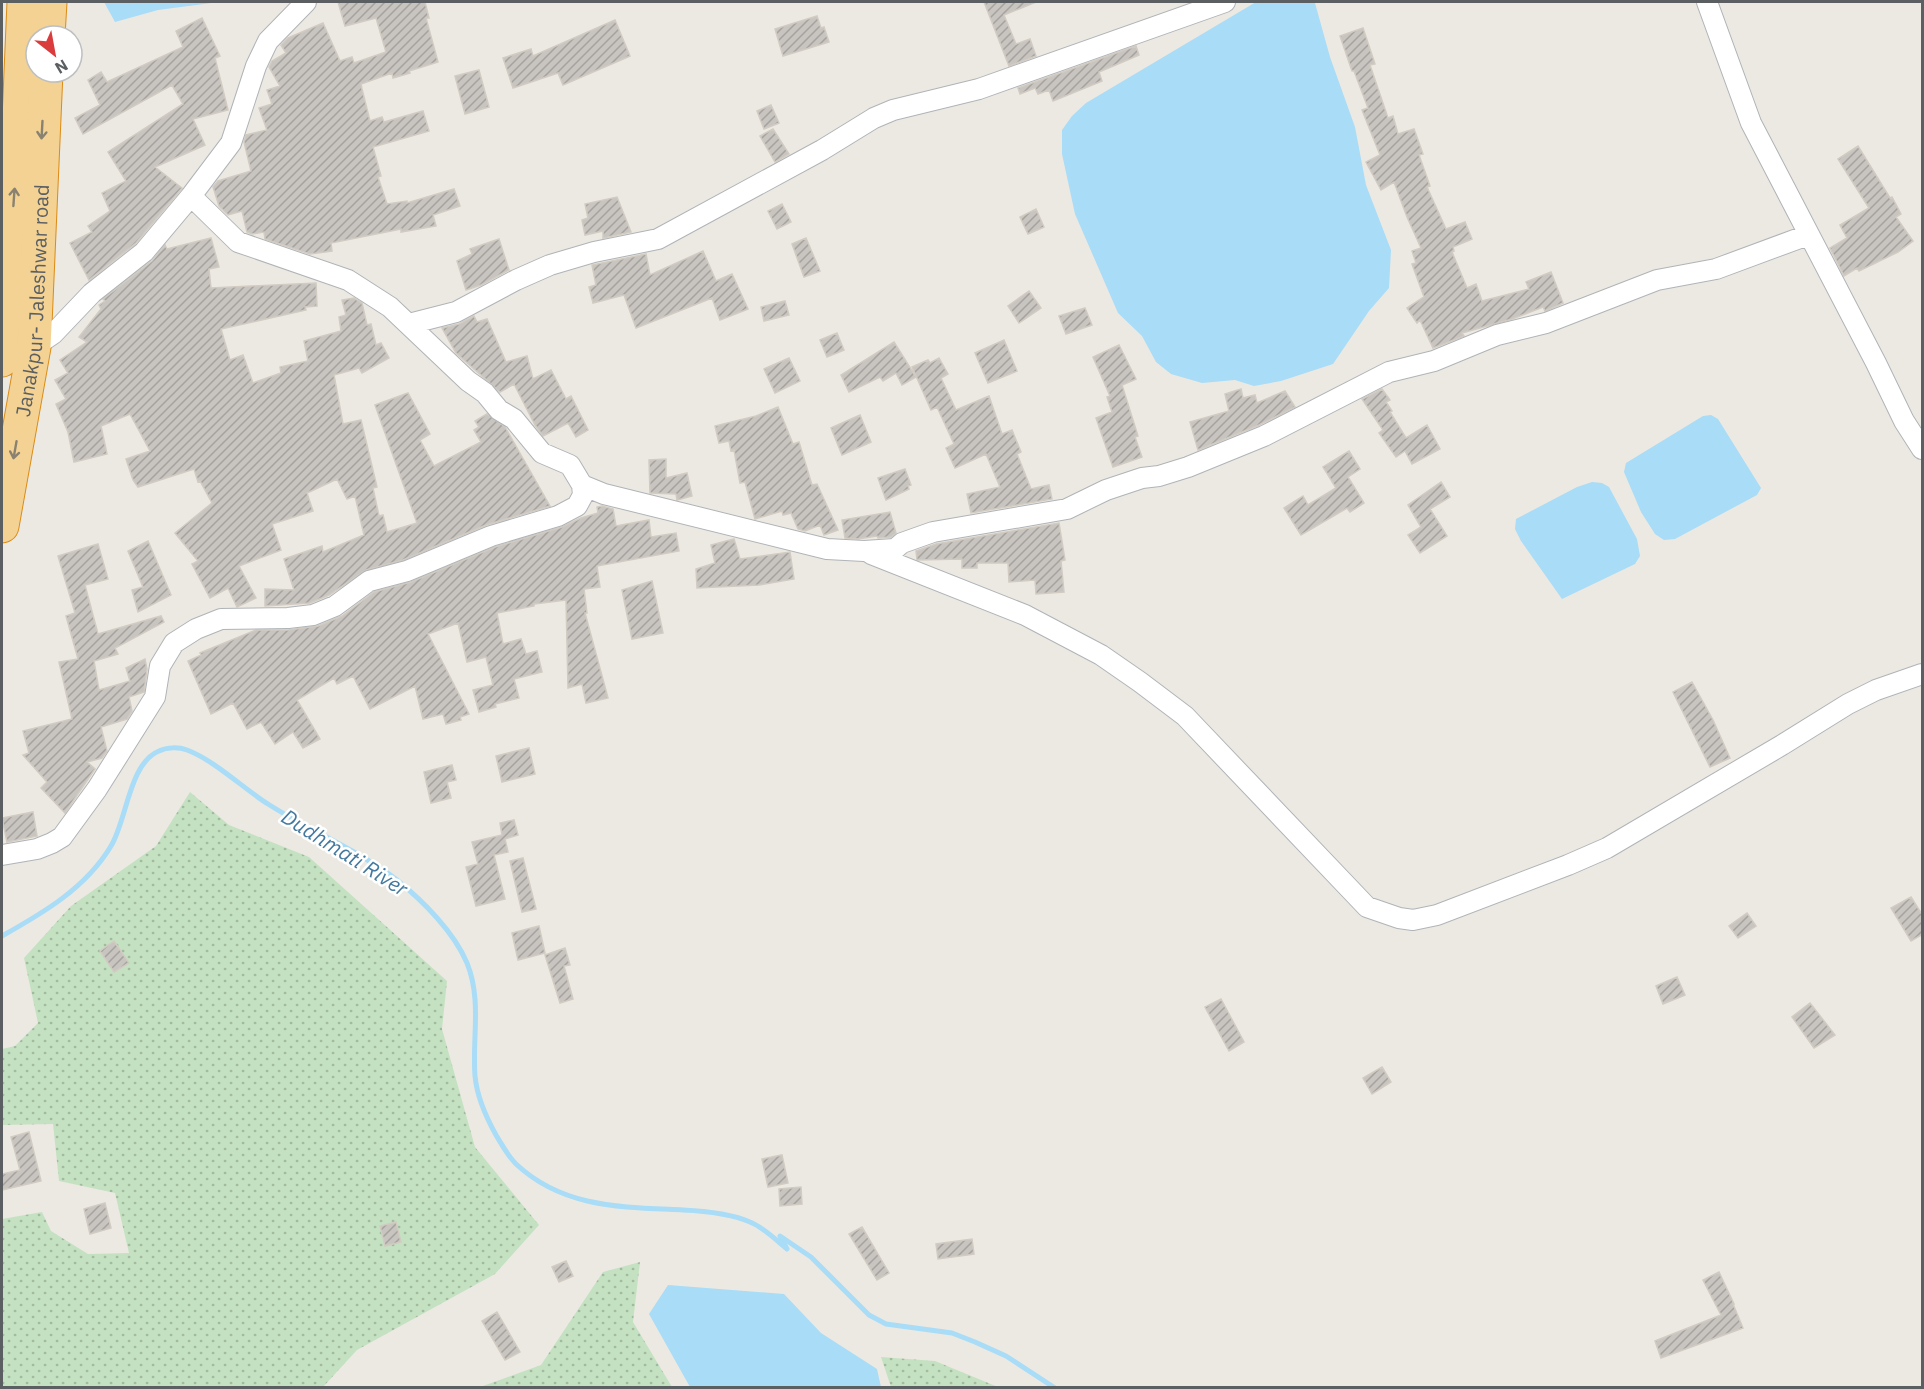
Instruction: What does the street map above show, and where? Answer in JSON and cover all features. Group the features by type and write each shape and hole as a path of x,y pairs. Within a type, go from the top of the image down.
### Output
{"highway":[{"name":"Janakpur- Jaleshwar road","path":"2,360 19,119 24,2"},
{"path":"49,24 50,2"},
{"name":"Janakpur- Jaleshwar road","path":"2,526 34,347 45,84"}],"street":[{"path":"34,347 53,334 92,292 144,252 191,196 231,142 256,66 268,41 306,2"},
{"path":"409,324 456,312 550,265 594,252 658,239 822,150 874,118 893,110 979,89 1225,2"},
{"path":"1707,2 1751,123 1904,421 1923,449"},
{"path":"2,855 37,849 62,837 97,789 155,697 160,666 174,643 221,619 288,618 314,615 335,606 369,581 407,571 491,536 558,516 577,506 583,495 582,485 570,465 542,453 514,418 499,410 485,393 468,381 390,307 348,280 238,242 191,196"},
{"path":"582,485 604,494 827,549 864,551 895,549 902,543 933,532 1067,509 1106,490 1142,478 1159,476 1188,467 1264,436 1389,372 1434,361 1497,335 1546,323 1657,280 1716,269 1808,235"},
{"path":"864,551 1025,615 1101,655 1185,716 1368,907 1399,918 1413,920 1437,915 1489,896 1607,848 1848,704 1875,690 1923,674"}],"green space":[{"path":"190,792 229,825 309,857 447,981 442,1029 475,1147 539,1225 495,1274 357,1350 323,1387 2,1388 2,1219 42,1212 51,1231 88,1254 129,1253 115,1193 59,1181 53,1124 2,1125 2,1049 15,1046 38,1023 24,958 71,906 156,846"},
{"path":"640,1262 633,1322 672,1387 480,1387 541,1365 603,1272"},
{"path":"881,1357 935,1361 998,1387 891,1387"}],"water":[{"path":"104,2 219,2 158,10 115,22"},
{"path":"1256,2 1315,3 1330,57 1355,127 1366,185 1391,250 1389,288 1369,311 1333,364 1281,381 1254,386 1235,380 1202,383 1171,374 1156,362 1142,336 1118,313 1075,214 1062,154 1062,130 1072,116 1086,103"},
{"path":"1711,415 1718,419 1761,488 1757,495 1675,539 1664,540 1655,534 1641,512 1624,472 1626,463 1703,416"},
{"path":"1592,482 1602,483 1609,487 1637,539 1640,556 1635,564 1562,599 1521,541 1515,529 1516,519 1577,487"},
{"path":"668,1285 784,1294 821,1333 877,1369 881,1387 690,1387 649,1314"}],"building":[{"path":"338,2 425,2 429,18 426,18 438,62 393,78 392,73 361,84 370,121 382,117 384,122 423,111 429,131 373,147 381,176 378,177 387,204 407,201 407,203 454,189 460,206 433,215 436,226 401,232 401,229 331,243 332,251 310,254 265,239 264,232 252,234 247,232 242,211 228,215 219,206 213,187 218,181 251,171 244,142 246,135 267,130 259,108 272,104 267,90 280,86 269,67 272,61 286,53 281,45 288,38 323,23 340,61 352,57 354,63 386,52 376,18 345,26"},
{"path":"984,2 1036,2 1004,15 1016,44 1030,39 1036,56 1009,66"},
{"path":"817,16 829,42 783,56 775,29"},
{"path":"202,18 220,56 215,58 228,110 193,119 205,145 155,167 182,188 136,243 89,280 70,243 92,232 88,226 110,211 102,193 126,181 108,152 183,104 172,85 83,134 75,118 100,105 88,80 101,72 107,82 183,47 176,31"},
{"path":"615,20 630,56 563,85 558,73 513,88 503,58 531,49 533,56"},
{"path":"1363,28 1375,64 1370,65 1388,118 1393,116 1398,134 1414,129 1423,154 1419,155 1430,186 1427,187 1446,229 1465,222 1472,239 1453,247 1452,252 1467,288 1476,284 1482,301 1529,289 1526,282 1551,272 1563,303 1545,311 1543,307 1512,319 1462,333 1464,336 1433,348 1420,320 1417,323 1407,308 1424,297 1412,264 1416,263 1412,251 1421,248 1394,182 1381,190 1366,162 1380,155 1362,110 1368,108 1340,36"},
{"path":"1136,46 1139,55 1099,72 1102,81 1053,101 1049,90 1038,94 1035,88 1020,94 1018,88"},
{"path":"479,70 489,107 465,114 455,76"},
{"path":"771,105 779,123 764,129 757,111"},
{"path":"773,129 789,154 775,162 760,136"},
{"path":"1858,146 1890,198 1892,197 1901,214 1896,217 1913,241 1898,252 1859,271 1857,268 1844,276 1830,248 1847,238 1840,225 1869,208 1838,159"},
{"path":"617,197 631,232 603,238 603,231 585,235 582,220 588,218 585,204"},
{"path":"782,204 791,222 777,229 768,211"},
{"path":"1036,209 1044,227 1028,234 1020,217"},
{"path":"211,238 219,267 209,269 211,288 316,283 317,306 305,307 306,310 221,329 230,360 243,355 253,383 281,373 280,367 308,361 304,341 341,331 339,317 346,315 342,300 354,298 362,303 367,325 371,324 376,345 381,343 389,358 362,373 359,368 334,375 343,424 361,420 377,487 373,488 379,516 383,515 387,532 417,523 375,405 408,393 430,434 420,440 434,466 481,442 474,430 479,427 475,421 487,414 505,427 550,506 486,525 403,560 366,570 329,595 310,603 265,606 265,589 294,590 284,559 322,546 323,552 364,535 355,496 347,499 337,479 307,493 313,511 272,524 281,550 239,566 256,598 237,607 228,588 210,598 192,564 198,561 175,533 212,503 200,481 198,482 194,469 138,487 133,480 126,459 150,451 130,414 101,426 107,454 74,462 68,432 56,404 66,399 55,380 68,373 60,360 87,342 79,337 101,309 99,305 105,301 103,299 152,261 165,245 167,249"},
{"path":"806,238 820,271 804,277 792,244"},
{"path":"499,239 509,270 466,290 457,261 472,254 470,249"},
{"path":"703,251 716,281 732,274 748,309 720,320 712,298 636,328 624,295 593,303 589,287 596,285 592,265 646,254 650,275"},
{"path":"1029,291 1041,308 1019,323 1008,306"},
{"path":"785,301 789,315 764,321 761,307"},
{"path":"1085,308 1092,325 1066,334 1059,316"},
{"path":"474,316 477,322 487,319 506,362 527,356 533,379 551,370 566,399 571,396 588,430 576,437 568,423 543,436 514,384 500,392 456,353 442,328 459,324"},
{"path":"837,333 844,350 827,357 820,340"},
{"path":"1004,340 1017,371 988,383 975,353"},
{"path":"894,342 916,377 902,385 896,373 883,381 880,377 849,392 841,375"},
{"path":"1119,345 1136,379 1122,385 1142,457 1113,467 1096,418 1112,412 1107,397 1110,396 1093,357"},
{"path":"789,358 800,381 775,393 764,369"},
{"path":"939,358 948,374 941,378 956,410 989,396 1002,434 1012,430 1021,452 1017,454 1031,489 1049,485 1052,499 971,513 967,494 1000,487 986,454 955,468 946,448 954,444 937,407 931,410 912,367 928,360 930,363"},
{"path":"1241,389 1243,398 1255,395 1257,403 1285,391 1295,407 1259,425 1198,450 1190,422 1229,411 1225,394"},
{"path":"1382,389 1390,400 1386,402 1392,411 1390,412 1406,438 1427,425 1440,449 1412,464 1405,451 1396,457 1379,433 1383,430 1362,399"},
{"path":"778,407 793,444 799,442 812,485 817,484 838,530 824,535 820,525 805,531 798,529 791,513 783,515 782,511 755,519 745,482 740,483 734,450 731,451 729,441 719,443 715,426 756,416"},
{"path":"860,415 871,442 842,455 831,428"},
{"path":"1349,451 1360,469 1348,477 1364,503 1350,512 1347,508 1301,535 1284,508 1303,496 1308,505 1336,488 1323,467"},
{"path":"666,459 666,478 687,473 692,496 677,500 676,494 650,493 649,460"},
{"path":"905,469 911,485 908,486 909,489 886,500 878,478"},
{"path":"1441,482 1450,497 1430,509 1447,536 1420,553 1408,535 1421,527 1408,505"},
{"path":"597,507 613,509 616,526 649,520 651,537 676,533 679,551 597,566 600,587 584,589 587,613 585,613 608,698 586,703 582,684 568,688 566,600 534,604 534,606 497,613 503,644 521,639 526,654 537,651 542,672 514,679 519,698 495,704 496,707 479,712 473,690 493,685 486,657 467,662 458,623 428,634 469,714 460,717 461,720 446,724 443,714 423,719 415,686 370,709 353,676 337,684 334,678 297,700 320,739 303,748 293,732 275,744 261,722 247,729 233,703 211,714 188,661 201,655 200,653 256,630 288,630 318,626 342,616 374,592 411,582 495,547 562,527 598,513"},
{"path":"890,512 896,533 891,537 845,538 842,520"},
{"path":"1059,523 1065,560 1061,561 1064,592 1036,594 1035,580 1009,582 1008,563 977,563 977,568 962,568 962,559 917,560 916,551 936,544"},
{"path":"734,539 740,559 790,552 794,579 759,585 697,588 696,569 715,563 711,545"},
{"path":"148,541 171,595 138,612 132,590 143,587 128,551"},
{"path":"98,544 108,579 85,585 98,634 161,616 164,622 115,648 118,654 94,661 99,690 130,681 126,668 145,659 147,669 144,692 129,697 132,711 127,719 101,727 107,751 102,758 87,762 95,769 65,813 41,788 47,782 23,755 29,753 23,731 72,719 59,662 78,659 66,616 75,613 58,556"},
{"path":"652,581 663,633 632,639 622,590"},
{"path":"1692,682 1730,758 1710,767 1673,692"},
{"path":"529,748 535,774 502,782 496,756"},
{"path":"452,765 456,780 447,782 451,798 431,803 424,772"},
{"path":"33,812 37,836 7,842 2,818"},
{"path":"514,820 518,835 505,839 508,852 494,855 505,899 476,906 466,867 478,864 472,842 502,835 500,823"},
{"path":"523,858 536,909 522,912 510,861"},
{"path":"1911,897 1923,916 1923,934 1911,941 1891,908"},
{"path":"1747,913 1756,926 1738,938 1729,926"},
{"path":"539,926 545,953 518,960 512,933"},
{"path":"114,941 129,963 114,972 100,951"},
{"path":"565,948 570,965 564,966 573,999 560,1003 545,955"},
{"path":"1677,977 1685,995 1663,1004 1656,986"},
{"path":"1221,999 1244,1042 1229,1051 1205,1007"},
{"path":"1810,1003 1835,1035 1814,1048 1792,1017"},
{"path":"1382,1067 1391,1082 1372,1094 1363,1078"},
{"path":"29,1132 41,1181 2,1190 2,1174 20,1170 11,1137"},
{"path":"782,1155 788,1183 768,1187 762,1159"},
{"path":"801,1187 802,1204 780,1206 779,1189"},
{"path":"105,1203 111,1228 90,1234 84,1209"},
{"path":"396,1222 401,1242 385,1246 380,1226"},
{"path":"862,1227 889,1273 877,1280 849,1234"},
{"path":"972,1239 974,1254 938,1259 936,1244"},
{"path":"566,1261 573,1276 559,1282 552,1267"},
{"path":"1719,1272 1743,1328 1661,1358 1655,1341 1721,1315 1703,1280"},
{"path":"497,1312 520,1352 505,1360 482,1321"}],"waterway":[{"name":"Dudhmati River","path":"2,936 62,898 89,875 101,861 116,835 135,779 149,757 166,749 187,750 208,761 284,814 382,869 417,897 446,929 461,951 472,977 475,1005 475,1076 482,1107 508,1154 516,1164 534,1178 553,1189 594,1202 637,1208 708,1212 734,1216 755,1224 787,1249 780,1236 811,1257 869,1315 886,1324 952,1333 975,1342 1006,1356 1055,1388"}]}
